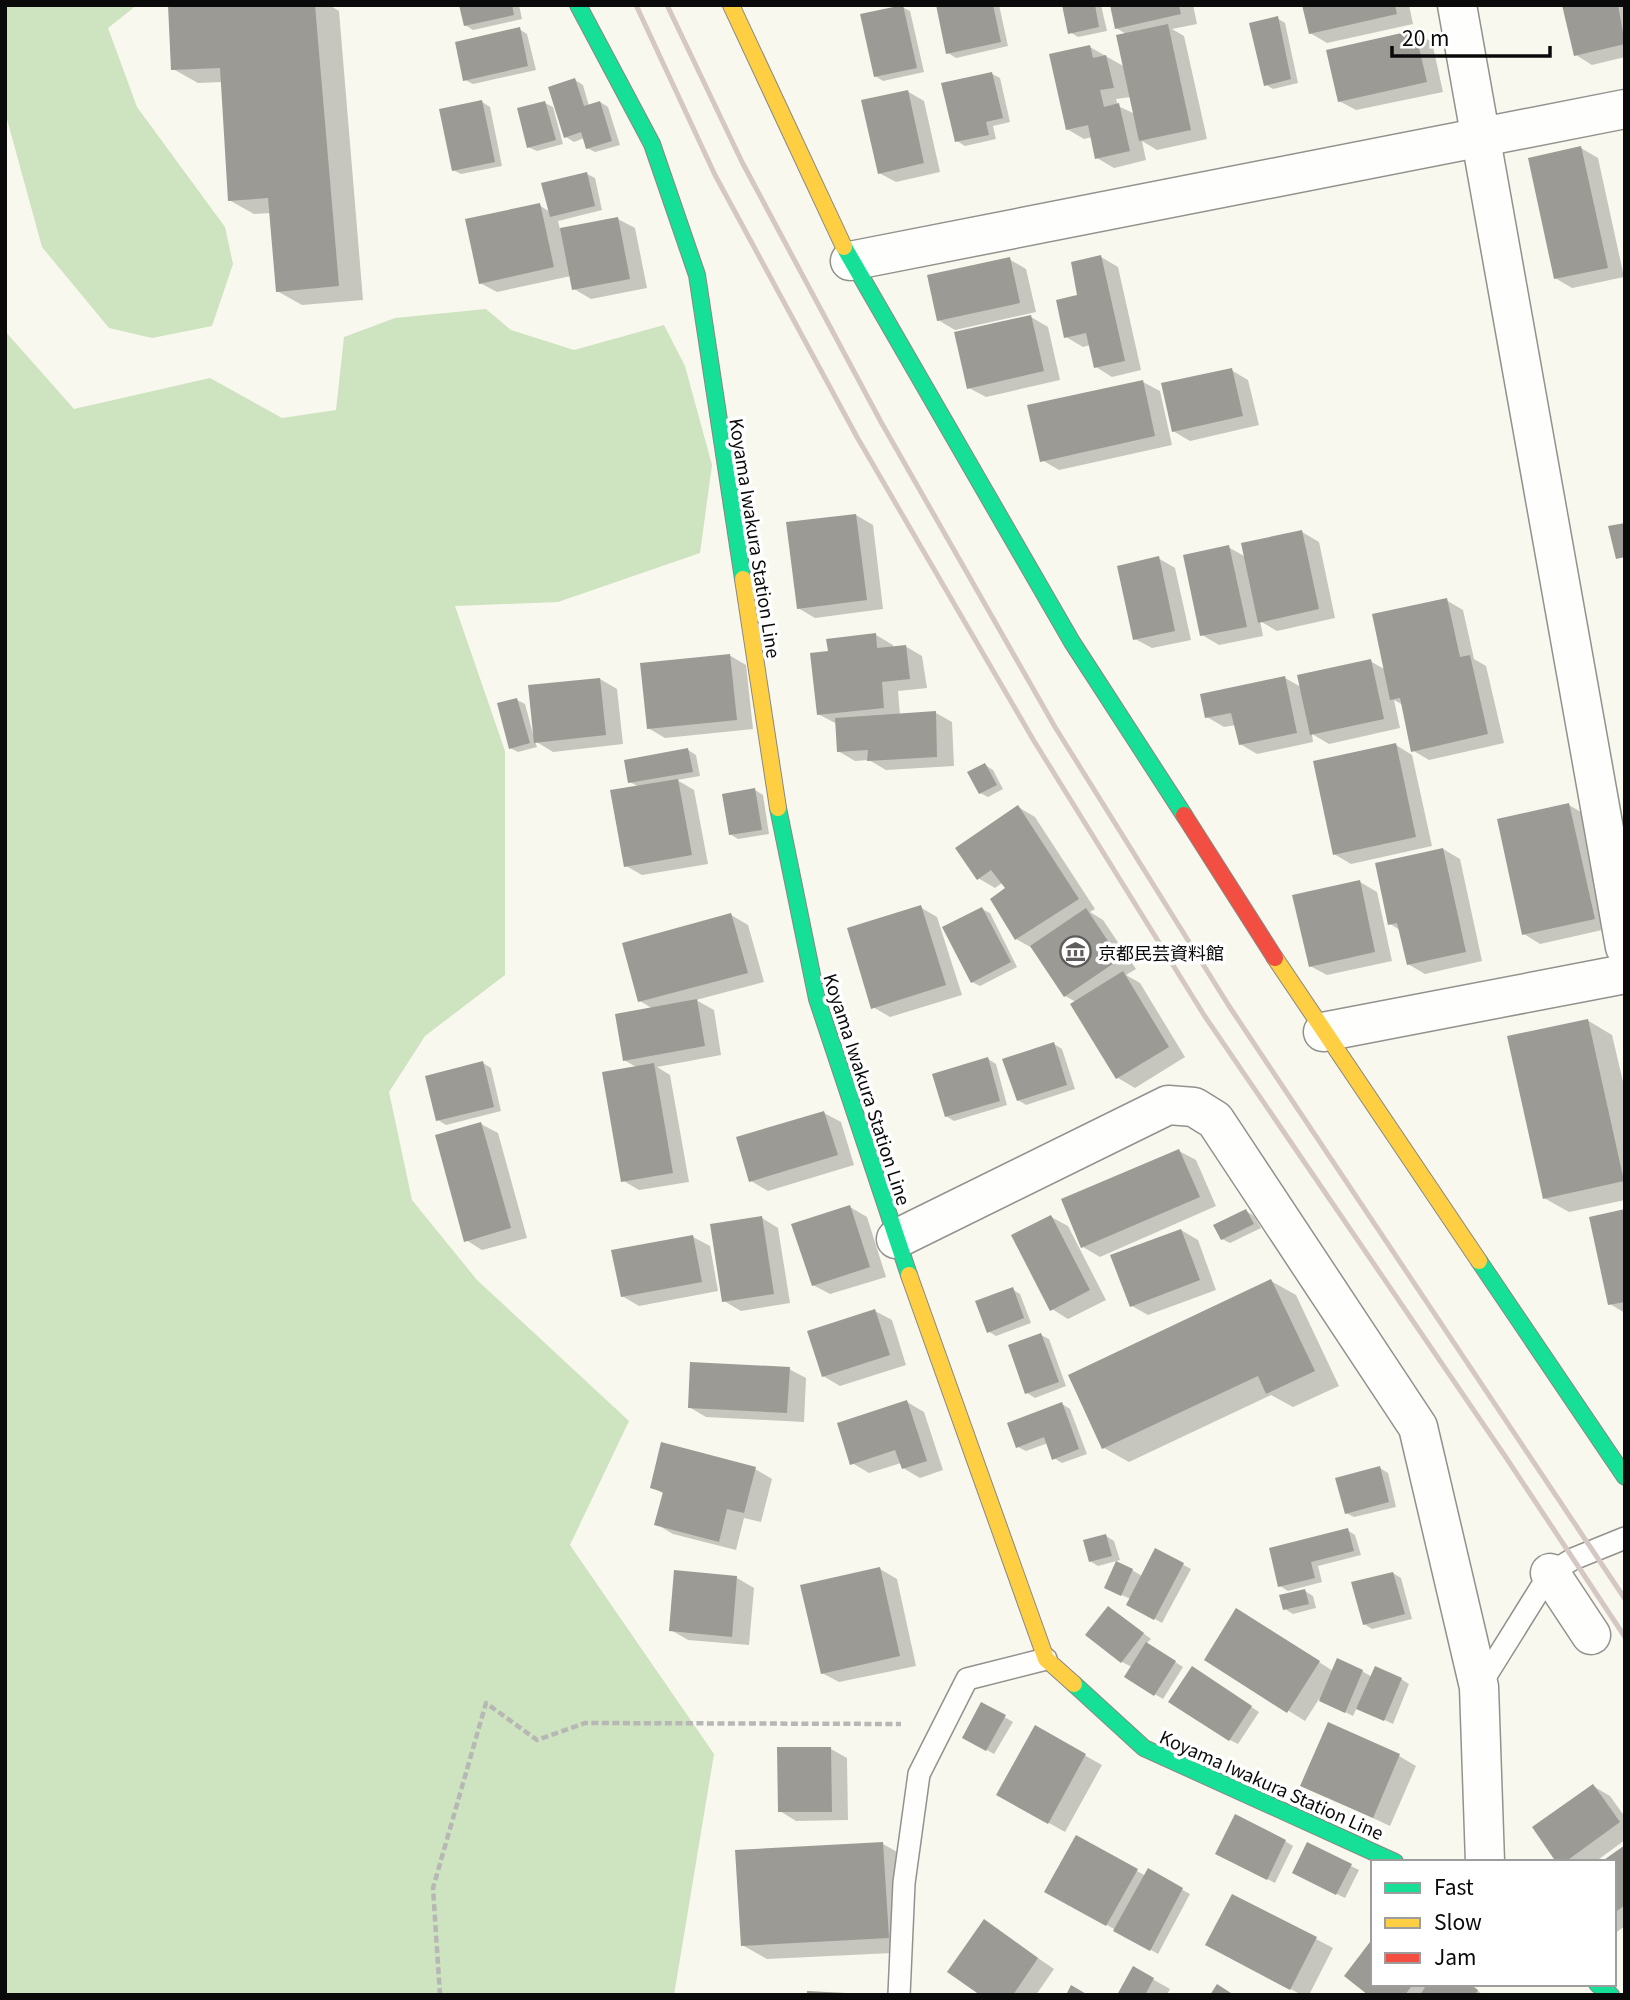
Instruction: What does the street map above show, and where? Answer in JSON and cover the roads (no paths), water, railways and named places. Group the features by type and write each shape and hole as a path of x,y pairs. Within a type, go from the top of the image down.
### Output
{"main road":[{"name":"Koyama Iwakura Station Line","path":"578,5 652,144 696,275 781,830 817,999 896,1238 1046,1659 1144,1748 1391,1860"},
{"path":"731,5 850,261 1072,642 1323,1032 1611,1434 1625,1478"}],"street":[{"path":"1457,5 1625,947"},
{"path":"850,261 1625,109"},
{"path":"1323,1032 1625,974"},
{"path":"896,1238 1168,1105 1194,1107 1215,1121 1418,1427 1479,1687 1485,1860"},
{"path":"1550,1573 1591,1635"}],"lane":[{"path":"1479,1687 1550,1573 1573,1559 1625,1538"},
{"path":"899,1995 904,1884 919,1774 967,1679 1046,1659"}],"railway":[{"path":"636,5 715,175 857,437 1034,741 1204,1015 1625,1637"},
{"path":"667,5 742,162 881,422 1055,727 1229,1006 1625,1599"}],"place":[{"name":"京都民芸資料館","path":"1075,952"}]}
